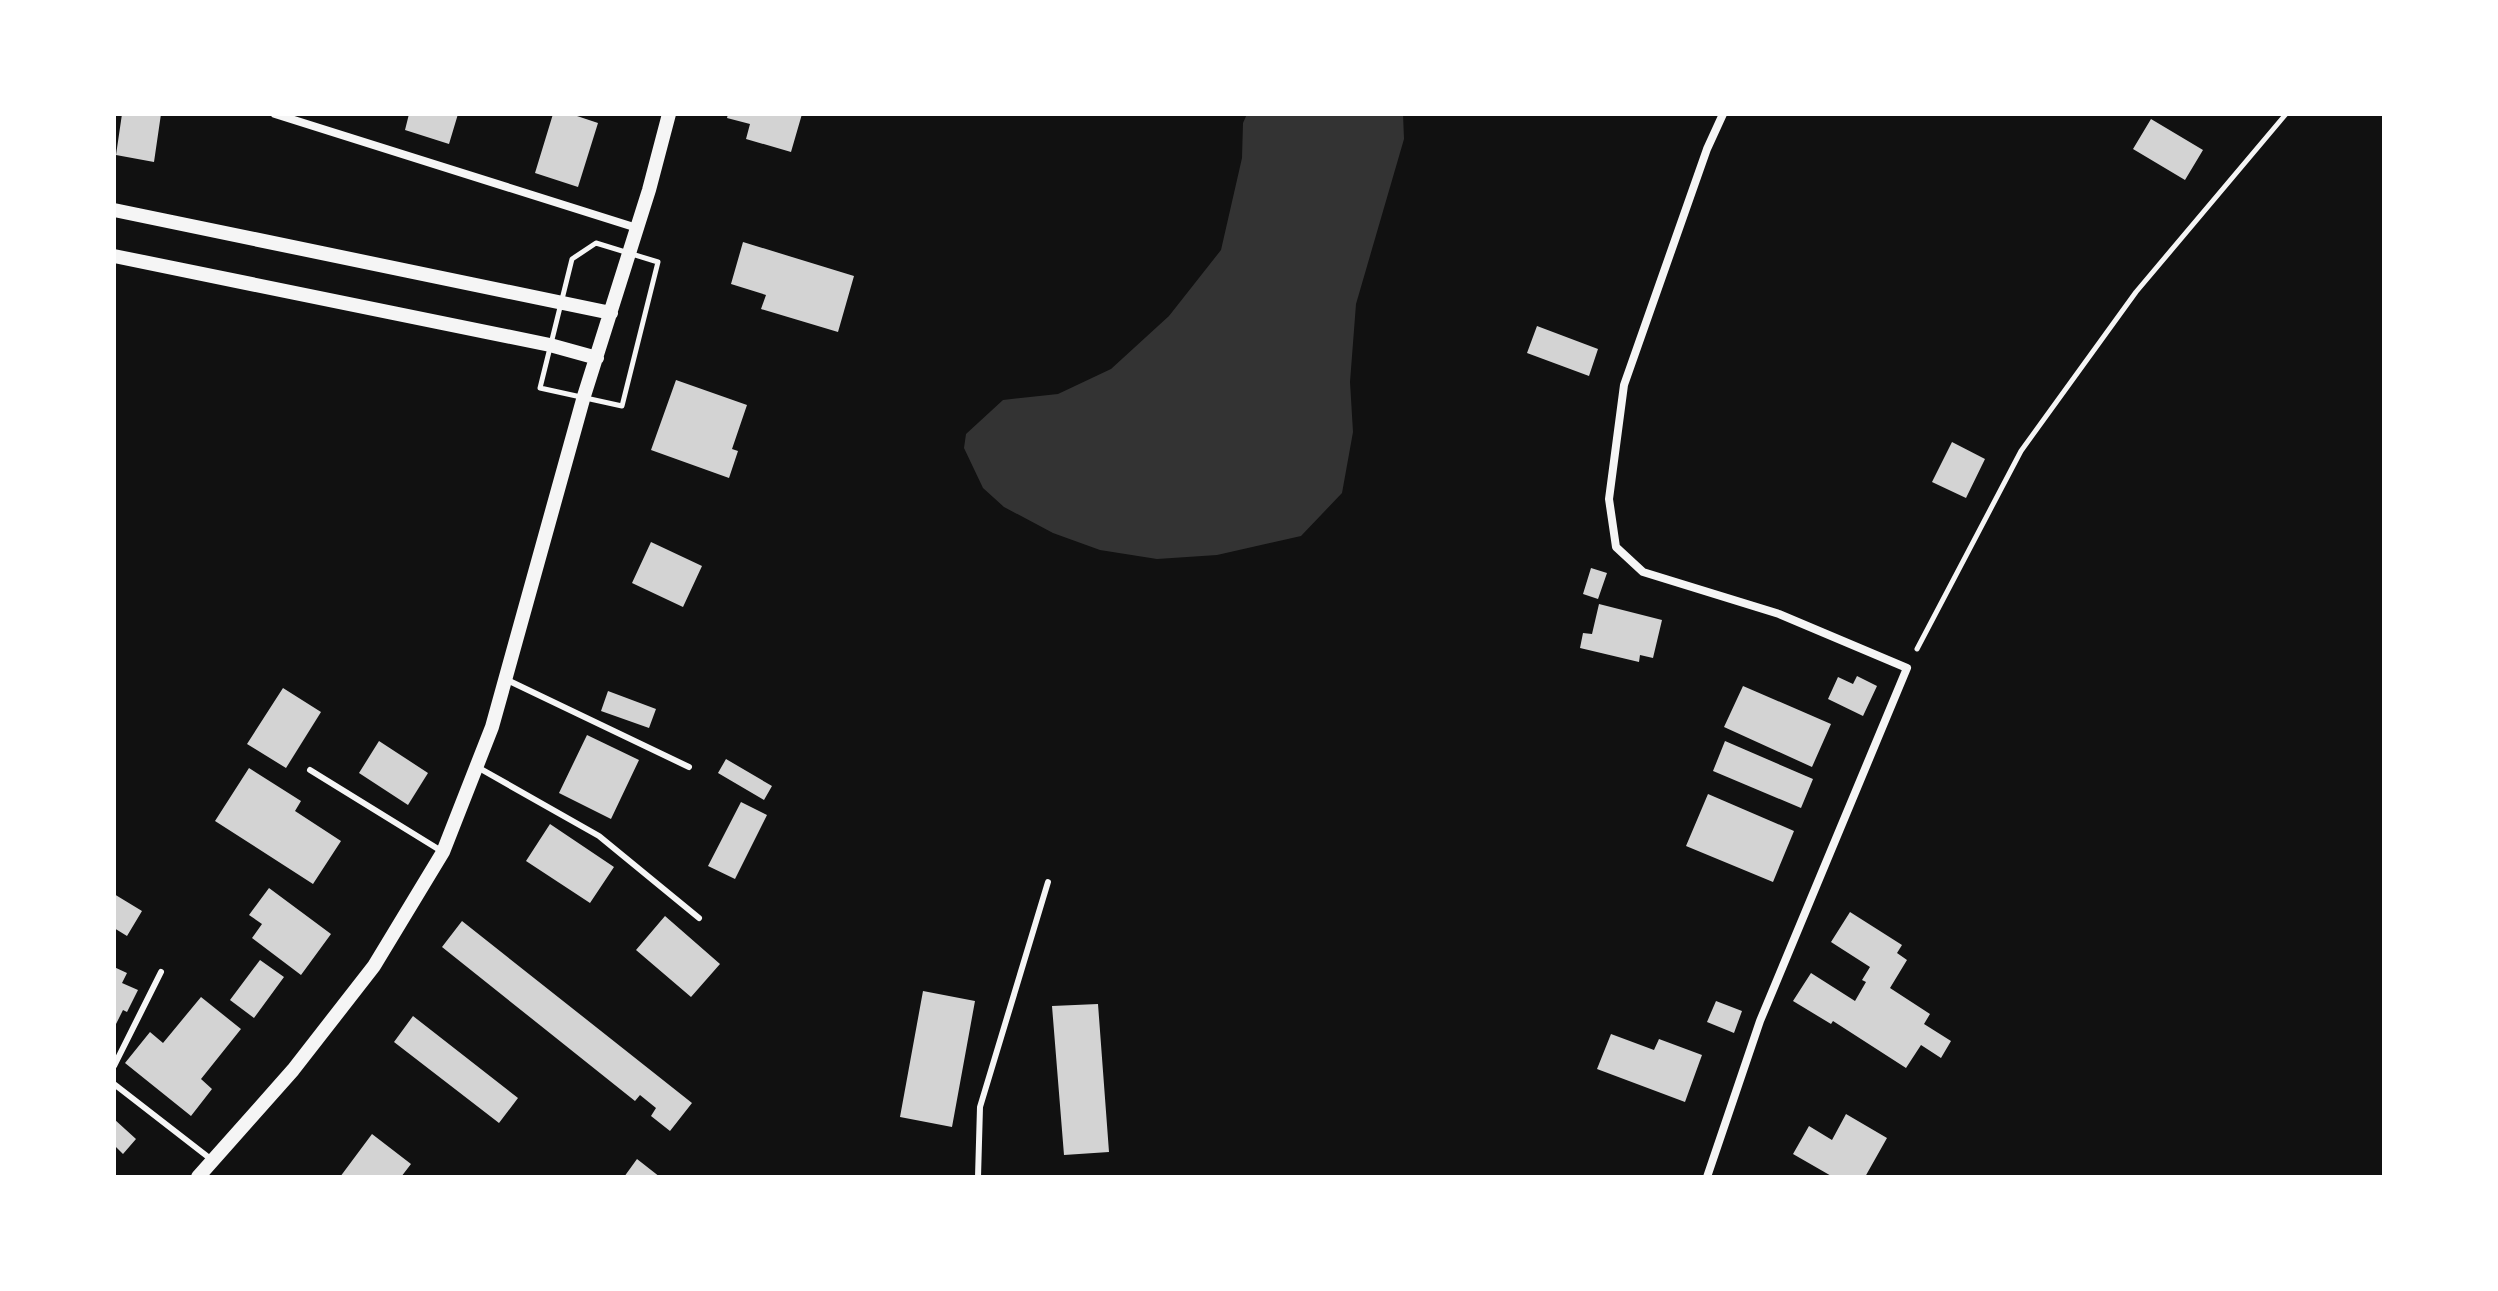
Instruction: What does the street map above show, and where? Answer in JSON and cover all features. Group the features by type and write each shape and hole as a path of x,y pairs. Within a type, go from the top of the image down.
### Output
{"street":[{"path":"275,114 637,228"},
{"path":"198,1177 293,1070 374,966 443,852 492,727 584,396 669,114"},
{"path":"1707,1177 1760,1021 1907,668 1779,614 1643,572 1616,547 1609,499 1624,385 1707,149 1723,114"},
{"path":"114,210 611,313"},
{"path":"114,256 550,345 597,358"}],"lane":[{"path":"505,679 689,767"},
{"path":"476,766 599,836 699,918"},
{"path":"310,770 443,852"},
{"path":"978,1177 980,1107 1048,882"},
{"path":"114,1066 161,972"},
{"path":"114,1084 213,1161"}],"path":[{"path":"1907,668 2021,451 2136,292 2286,114"}],"shaded area":[{"path":"1247,114 1403,114 1404,139 1356,304 1350,382 1353,432 1342,493 1301,536 1217,555 1157,559 1100,550 1053,533 1004,507 983,488 964,448 966,434 1003,400 1058,394 1111,369 1169,316 1221,250 1242,158 1243,123"}],"building":[{"path":"122,114 161,114 154,162 116,155"},
{"path":"409,114 458,114 449,144 405,130"},
{"path":"553,114 571,114 598,123 578,187 535,173"},
{"path":"728,114 802,114 791,152 746,139 750,124 727,118"},
{"path":"2151,119 2203,150 2185,180 2133,149"},
{"path":"743,242 854,276 838,332 761,309 766,295 731,284"},
{"path":"1537,326 1598,349 1589,376 1527,353"},
{"path":"676,380 747,405 732,449 738,451 729,478 651,450"},
{"path":"1952,442 1985,459 1966,498 1932,482"},
{"path":"651,542 702,566 683,607 632,583"},
{"path":"1591,568 1607,573 1598,599 1583,594"},
{"path":"1599,604 1662,620 1653,658 1640,655 1639,662 1580,648 1583,633 1592,634"},
{"path":"1857,676 1877,686 1863,716 1828,699 1838,677 1853,684"},
{"path":"1743,686 1831,724 1812,767 1724,727"},
{"path":"283,688 321,712 286,768 247,744"},
{"path":"608,691 656,709 649,728 601,711"},
{"path":"587,735 639,760 611,819 559,793"},
{"path":"379,741 428,773 408,805 359,773"},
{"path":"1725,741 1813,779 1801,808 1713,771"},
{"path":"726,759 772,786 764,800 718,773"},
{"path":"249,768 301,801 295,811 341,841 313,884 215,821"},
{"path":"1708,794 1794,831 1773,882 1686,846"},
{"path":"741,802 767,815 735,879 708,866"},
{"path":"550,824 614,867 590,903 526,861"},
{"path":"269,888 331,934 301,975 252,938 262,924 249,915"},
{"path":"114,894 142,911 127,936 114,928"},
{"path":"1850,912 1902,945 1897,953 1907,960 1890,988 1930,1014 1924,1024 1951,1041 1941,1058 1921,1045 1906,1068 1833,1021 1831,1024 1793,1001 1811,973 1855,1001 1870,967 1831,942"},
{"path":"665,916 720,964 691,997 636,950"},
{"path":"462,921 692,1103 670,1131 651,1116 656,1108 640,1095 635,1101 442,947"},
{"path":"260,960 284,977 254,1018 230,1000"},
{"path":"114,967 127,973 122,983 138,990 127,1012 123,1010 114,1028"},
{"path":"923,991 975,1001 952,1127 900,1117"},
{"path":"201,997 241,1029 201,1079 212,1089 191,1116 125,1063 150,1032 163,1043"},
{"path":"1716,1001 1742,1011 1734,1033 1707,1022"},
{"path":"1098,1004 1109,1152 1064,1155 1052,1006"},
{"path":"413,1016 518,1098 499,1123 394,1042"},
{"path":"1611,1034 1654,1050 1659,1039 1702,1055 1685,1102 1597,1069"},
{"path":"1846,1114 1887,1138 1865,1177 1833,1177 1793,1154 1809,1126 1832,1140"},
{"path":"114,1119 136,1139 123,1154 114,1145"},
{"path":"372,1134 411,1164 401,1177 340,1177"},
{"path":"637,1159 660,1177 624,1177"}]}
